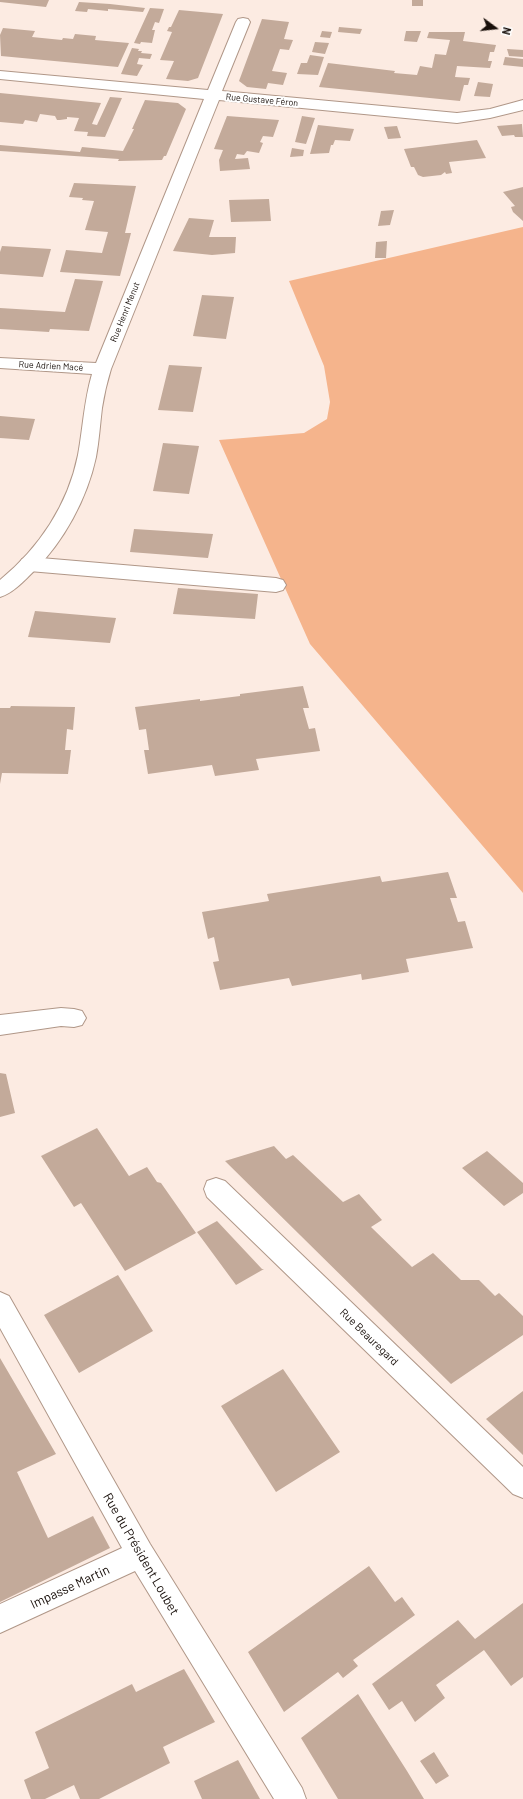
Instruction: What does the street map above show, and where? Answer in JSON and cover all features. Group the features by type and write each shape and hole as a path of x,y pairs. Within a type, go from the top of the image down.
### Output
{"street":[{"name":"Rue Henri Menut","path":"0,590 14,580 42,552 58,527 77,492 87,455 94,401 102,369 212,95 243,22"},
{"name":"Rue Gustave Féron","path":"0,75 457,118 483,116 506,111 523,104"},
{"name":"Rue Adrien Macé","path":"0,363 102,369"},
{"path":"29,564 276,585"},
{"path":"0,1025 61,1017 74,1018"},
{"name":"Rue Beauregard","path":"216,1189 523,1485"},
{"name":"Rue du Président Loubet","path":"0,1304 140,1554 291,1799"},
{"name":"Impasse Martin","path":"0,1619 140,1554"}],"shaded area":[{"path":"523,227 523,893 310,644 219,440 304,433 327,419 330,402 324,366 289,281"}],"building":[{"path":"0,0 49,0 46,7 0,2"},
{"path":"412,0 423,0 423,6 412,6"},
{"path":"79,2 145,8 143,12 108,9 108,11 88,9 87,12 75,11"},
{"path":"150,8 164,9 159,23 155,22 152,30 155,30 152,43 134,43"},
{"path":"179,10 223,14 198,78 188,81 166,79 174,61 160,60 172,32 167,31 169,27 171,27"},
{"path":"262,19 289,22 284,39 293,40 289,50 280,49 272,71 287,73 283,85 268,83 266,89 247,87 239,81"},
{"path":"339,27 362,29 360,34 338,32"},
{"path":"3,28 35,31 32,37 62,40 63,38 73,39 75,34 96,36 95,40 129,43 118,67 1,56 0,35"},
{"path":"322,31 332,32 330,38 320,37"},
{"path":"406,31 421,31 417,42 404,41"},
{"path":"429,32 465,32 463,41 496,45 494,52 490,52 488,61 492,61 490,68 457,66 455,77 470,78 468,85 464,85 460,101 319,87 328,63 417,75 420,66 432,68 435,54 446,55 450,40 427,38"},
{"path":"315,42 329,43 325,54 312,52"},
{"path":"132,48 139,49 138,51 142,51 141,53 152,54 150,59 139,58 137,64 143,65 137,76 121,74"},
{"path":"507,49 523,50 523,57 509,56"},
{"path":"310,55 324,57 318,75 297,74 301,63 307,63"},
{"path":"505,57 523,59 523,67 503,65"},
{"path":"478,82 493,84 490,97 474,96"},
{"path":"0,93 101,103 92,124 97,125 110,97 122,98 105,137 87,136 88,132 74,131 79,118 67,117 67,119 57,120 55,116 40,114 37,122 25,120 23,124 0,122"},
{"path":"145,100 178,103 186,109 166,156 164,156 162,160 118,161 119,159 0,151 0,145 80,152 82,147 123,151 134,129 132,129"},
{"path":"227,116 279,120 273,137 263,136 260,142 263,143 259,153 247,151 244,155 237,154 235,159 248,158 250,169 220,171 219,160 223,150 214,149"},
{"path":"302,116 315,118 306,144 295,142"},
{"path":"522,124 523,137 515,137 514,135 502,136 497,126"},
{"path":"318,125 354,129 350,141 335,140 333,145 331,145 329,153 310,154"},
{"path":"397,126 401,138 388,139 384,127"},
{"path":"477,140 486,158 449,162 452,173 446,174 445,172 441,175 423,177 418,175 414,167 411,167 404,149"},
{"path":"292,148 304,150 303,156 290,157"},
{"path":"74,183 136,186 125,233 131,233 120,276 60,272 66,250 102,253 108,232 85,230 94,201 82,200 83,198 69,197"},
{"path":"523,187 523,221 513,212 511,207 515,206 503,192"},
{"path":"269,199 271,221 231,222 229,200"},
{"path":"394,210 390,225 378,226 381,211"},
{"path":"189,218 214,220 209,237 236,237 235,253 212,255 173,251"},
{"path":"387,241 386,258 375,258 376,242"},
{"path":"2,246 51,249 43,277 0,274 0,252"},
{"path":"75,279 103,281 89,331 50,329 49,332 0,329 0,308 65,312"},
{"path":"202,295 234,297 226,339 193,336"},
{"path":"169,365 202,367 193,412 158,410"},
{"path":"0,416 35,419 29,440 0,438"},
{"path":"163,443 199,446 189,494 153,491"},
{"path":"134,529 213,534 208,558 130,552"},
{"path":"178,588 258,594 255,619 173,614"},
{"path":"35,611 116,618 110,643 28,637"},
{"path":"303,686 309,708 303,708 309,729 315,728 320,751 256,759 259,770 215,776 212,765 148,774 144,750 149,750 146,729 139,730 135,707 240,696 240,694"},
{"path":"11,706 75,707 73,730 67,729 65,750 71,750 68,774 2,773 0,784 0,708 10,708"},
{"path":"448,872 457,898 450,898 458,922 465,921 473,948 406,959 409,972 362,980 361,974 292,986 289,978 220,990 213,962 219,961 214,937 208,939 202,912 269,901 267,894 380,876 382,882"},
{"path":"0,1073 6,1074 15,1113 0,1117"},
{"path":"97,1128 129,1176 147,1167 157,1182 161,1183 196,1233 125,1271 81,1203 74,1207 41,1156"},
{"path":"274,1146 286,1159 293,1155 343,1202 359,1194 382,1220 371,1227 412,1267 433,1253 461,1280 479,1280 495,1296 499,1293 523,1316 523,1335 451,1384 225,1161"},
{"path":"487,1151 523,1183 523,1193 504,1206 462,1168"},
{"path":"217,1221 262,1269 264,1269 236,1285 197,1232"},
{"path":"118,1275 153,1331 79,1373 44,1315"},
{"path":"0,1358 56,1454 17,1472 48,1538 93,1516 110,1548 0,1602"},
{"path":"283,1369 340,1452 276,1492 221,1406"},
{"path":"523,1391 523,1455 486,1419"},
{"path":"369,1566 395,1602 402,1597 415,1615 353,1660 358,1666 343,1678 338,1672 284,1712 248,1652"},
{"path":"523,1603 523,1677 511,1686 484,1650 436,1685 445,1698 415,1722 402,1701 389,1710 372,1684 458,1620 475,1639"},
{"path":"184,1669 215,1722 163,1747 170,1763 99,1799 80,1799 74,1785 45,1799 31,1799 24,1780 49,1768 35,1732 132,1684 136,1692"},
{"path":"358,1694 424,1799 338,1799 301,1738"},
{"path":"434,1752 449,1776 436,1784 420,1761"},
{"path":"238,1760 260,1799 202,1799 194,1781"}]}
